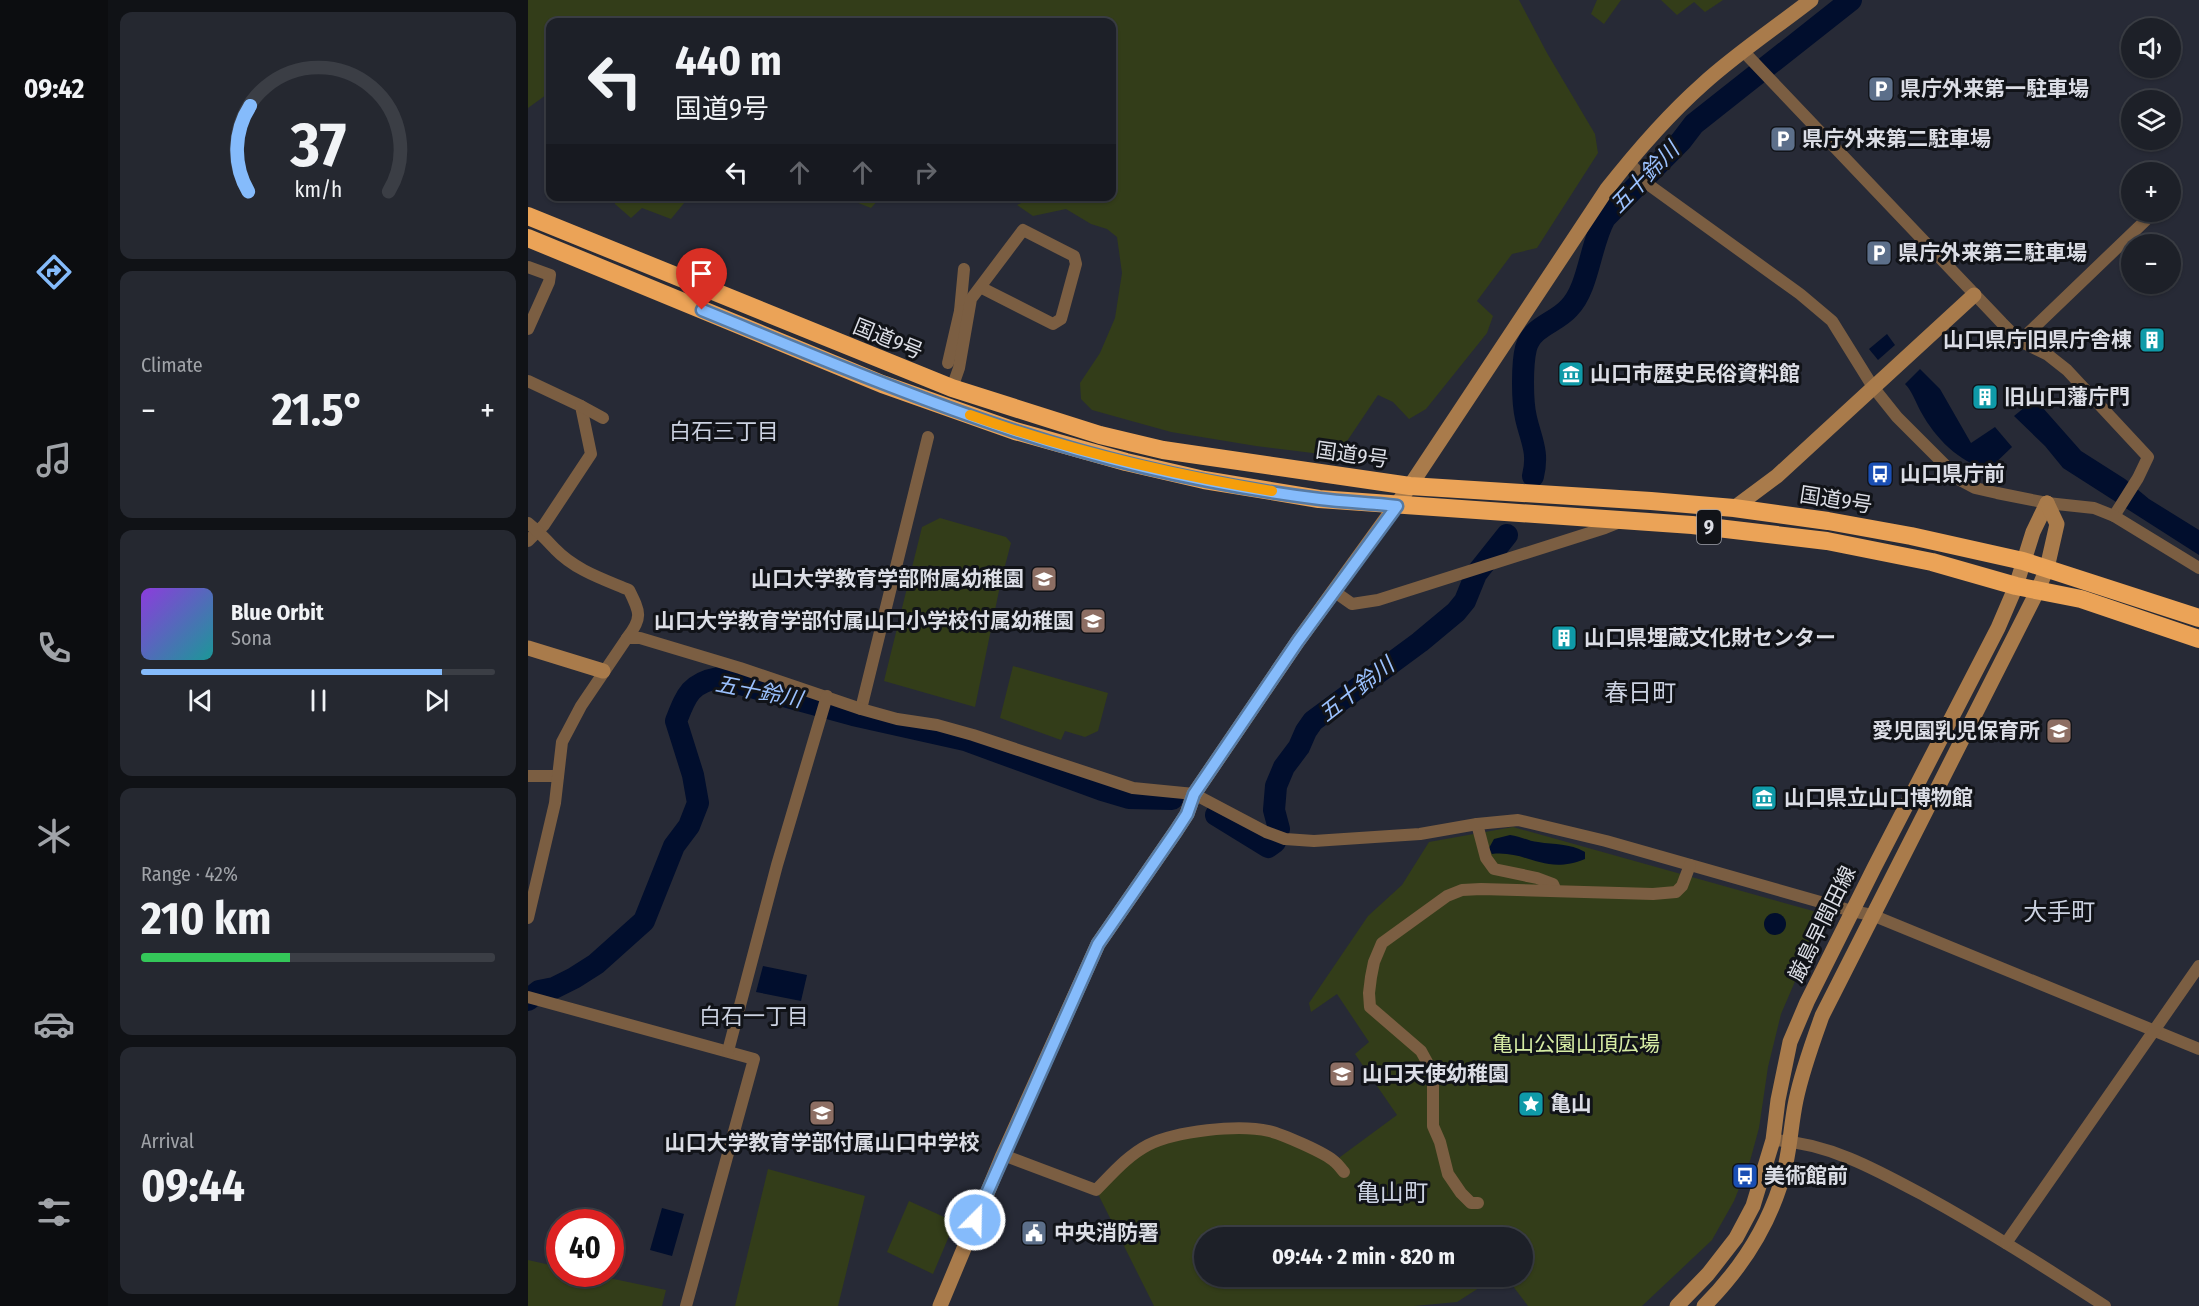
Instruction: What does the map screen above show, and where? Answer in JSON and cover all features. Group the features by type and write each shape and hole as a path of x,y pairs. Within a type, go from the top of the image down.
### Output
{"highway":[{"name":"国道9号","path":"528,216 952,388 1100,435 1163,450 1410,486 1734,508 1828,521 1901,534 2023,561 2199,618"},
{"name":"国道9号","path":"528,238 882,384 1015,431 1126,462 1204,480 1319,499 1692,525 1827,541 1932,562 2016,586 2081,599 2199,639"}],"street":[{"path":"940,1306 1003,1155 1098,944 1187,814 1194,794 1397,506 1607,189 1632,166 1667,118 1704,83 1811,0"},
{"path":"1744,52 1974,295 2020,341 2048,355 2067,370 2148,457 2116,513"},
{"path":"1632,166 1649,185 1800,294 1832,321 1873,387 1922,444 1960,480 1976,488 2047,503 2079,505 2116,513 2199,568"},
{"path":"2020,341 2144,222"},
{"path":"948,363 964,311 971,299 980,287 1023,230 1074,256 1076,264 1061,320 1053,324 980,287"},
{"path":"528,267 550,275 528,329"},
{"path":"952,388 959,368 964,311 964,269"},
{"path":"1734,508 1777,476 1974,295"},
{"path":"528,381 603,418"},
{"path":"528,541 533,527 591,454 581,406"},
{"path":"861,709 928,437"},
{"name":"厳島早間田線","path":"1677,1306 1708,1274 1736,1238 1753,1206 1773,1140 1778,1100 1790,1042 1852,911 1998,628 2016,586 2033,532 2047,503"},
{"name":"厳島早間田線","path":"1704,1306 1734,1273 1754,1245 1781,1185 1795,1102 1822,1016 2038,590 2047,568 2057,524 2047,503"},
{"path":"1335,592 1352,604 1378,600 1621,521"},
{"path":"528,914 555,803 562,742 603,671 637,626 639,615 629,590 584,572 555,550 533,527"},
{"path":"627,638 640,638 825,705 861,709 897,719 937,725 1133,788 1194,794 1266,832 1285,839 1314,841 1409,835 1518,820 1606,841 1872,915 2199,1049"},
{"path":"528,648 603,671"},
{"path":"728,1052 777,865 825,705"},
{"path":"528,776 558,776"},
{"path":"1477,824 1486,858 1494,869 1537,878 1553,884 1556,891"},
{"path":"1478,1203 1471,1203 1448,1174 1440,1142 1433,1126 1433,1073 1421,1051 1370,1007 1369,993 1374,962 1382,943 1447,896 1462,891 1653,894 1676,892 1682,886 1690,866"},
{"path":"2006,1243 2199,966"},
{"path":"528,997 754,1059 686,1306"},
{"path":"1003,1155 1096,1190 1128,1157 1149,1144 1189,1132 1249,1130 1269,1131 1292,1139 1334,1160 1344,1172"},
{"path":"1773,1140 1812,1145 1861,1162 1967,1219 2105,1306"}],"green space":[{"path":"528,0 1519,0 1595,134 1598,153 1537,248 1512,254 1477,301 1493,316 1487,333 1426,409 1409,419 1393,402 1378,395 1337,456 1171,432 1092,410 1081,399 1080,383 1100,353 1115,318 1122,273 1117,237 1107,229 1091,224 1066,209 1033,216 1017,205 1026,201 1116,201 1116,18 546,18 546,95 528,108"},
{"path":"1597,0 1621,0 1604,24 1591,14"},
{"path":"1661,0 1723,0 1705,12 1694,2 1677,15"},
{"path":"615,201 686,201 671,219 642,208 631,218 615,204"},
{"path":"853,201 877,201 871,208"},
{"path":"940,518 1006,537 1011,543 975,707 884,681 922,527"},
{"path":"1013,666 1108,693 1098,731 1085,737 1065,731 1061,740 1000,718"},
{"name":"亀山公園山頂広場","path":"1513,827 1824,914 1781,1014 1768,1067 1759,1128 1750,1161 1734,1201 1712,1240 1642,1306 1528,1306 1514,1287 1533,1287 1533,1227 1194,1227 1194,1287 1480,1287 1457,1302 1414,1306 1154,1306 1096,1190 1128,1157 1189,1132 1269,1131 1336,1160 1397,1115 1355,1054 1369,1042 1337,994 1311,1012 1309,1003 1368,916 1402,885 1429,842"},
{"path":"768,1169 865,1196 838,1306 735,1306"},
{"path":"909,1201 955,1222 933,1274 887,1252"},
{"path":"528,1260 546,1264 546,1287 624,1287 624,1281 666,1290 662,1306 528,1306"}],"water":[{"path":"1887,334 1895,345 1878,360 1869,349"},
{"path":"1920,369 1940,389 1971,443 1995,427 2012,447 1988,470 1967,461 1949,448 1927,422 1905,384"},
{"path":"2035,399 2081,451 2125,479 2149,499 2199,530 2199,555 2063,468 2045,446 2014,416"},
{"path":"1510,835 1573,847 1585,852 1585,859 1571,864 1558,865 1516,855 1492,854 1489,848 1494,839"},
{"path":"1775,913 1785,920 1786,924 1779,934 1775,935 1765,928 1764,924 1771,914"},
{"path":"763,966 807,975 801,1001 756,992"},
{"path":"662,1208 684,1214 672,1256 650,1250"}],"waterway":[{"name":"五十鈴川","path":"1533,476 1535,453 1526,418 1523,393 1526,348 1533,335 1564,313 1576,299 1605,218 1681,141 1694,124 1851,0"},
{"name":"五十鈴川","path":"1216,815 1268,847 1275,842 1279,829 1274,810 1276,786 1284,767 1299,747 1313,721 1420,642 1456,612 1465,601 1476,574 1507,535"},
{"name":"五十鈴川","path":"528,1000 539,991 554,988 596,964 644,921 674,846 689,826 698,803 693,775 676,721 690,692 709,680 718,678 853,715 965,740 1129,798 1172,799"}],"slow traffic":[{"path":"970,415 1015,431 1126,462 1204,480 1272,491"}],"place":[{"name":"県庁外来第一駐車場","path":"1881,89"},
{"name":"県庁外来第二駐車場","path":"1783,139"},
{"name":"県庁外来第三駐車場","path":"1879,253"},
{"name":"山口県庁旧県庁舎棟","path":"2152,340"},
{"name":"山口市歴史民俗資料館","path":"1571,374"},
{"name":"旧山口藩庁門","path":"1985,397"},
{"name":"山口県庁前","path":"1880,474"},
{"name":"山口大学教育学部附属幼稚園","path":"1044,579"},
{"name":"山口大学教育学部付属山口小学校付属幼稚園","path":"1093,621"},
{"name":"山口県埋蔵文化財センター","path":"1564,638"},
{"name":"愛児園乳児保育所","path":"2059,731"},
{"name":"山口県立山口博物館","path":"1764,798"},
{"name":"山口天使幼稚園","path":"1342,1074"},
{"name":"亀山","path":"1531,1104"},
{"name":"山口大学教育学部付属山口中学校","path":"822,1113"},
{"name":"美術館前","path":"1745,1176"},
{"name":"中央消防署","path":"1034,1233"}],"district":[{"name":"白石三丁目","path":"724,431"},
{"name":"春日町","path":"1640,693"},
{"name":"大手町","path":"2059,912"},
{"name":"白石一丁目","path":"754,1016"},
{"name":"亀山町","path":"1392,1193"}],"route":[{"path":"702,310 882,384 1015,431 1074,448 1204,480 1319,499 1397,506 1298,641 1194,794 1187,814 1176,831 1098,944 975,1220"}]}
